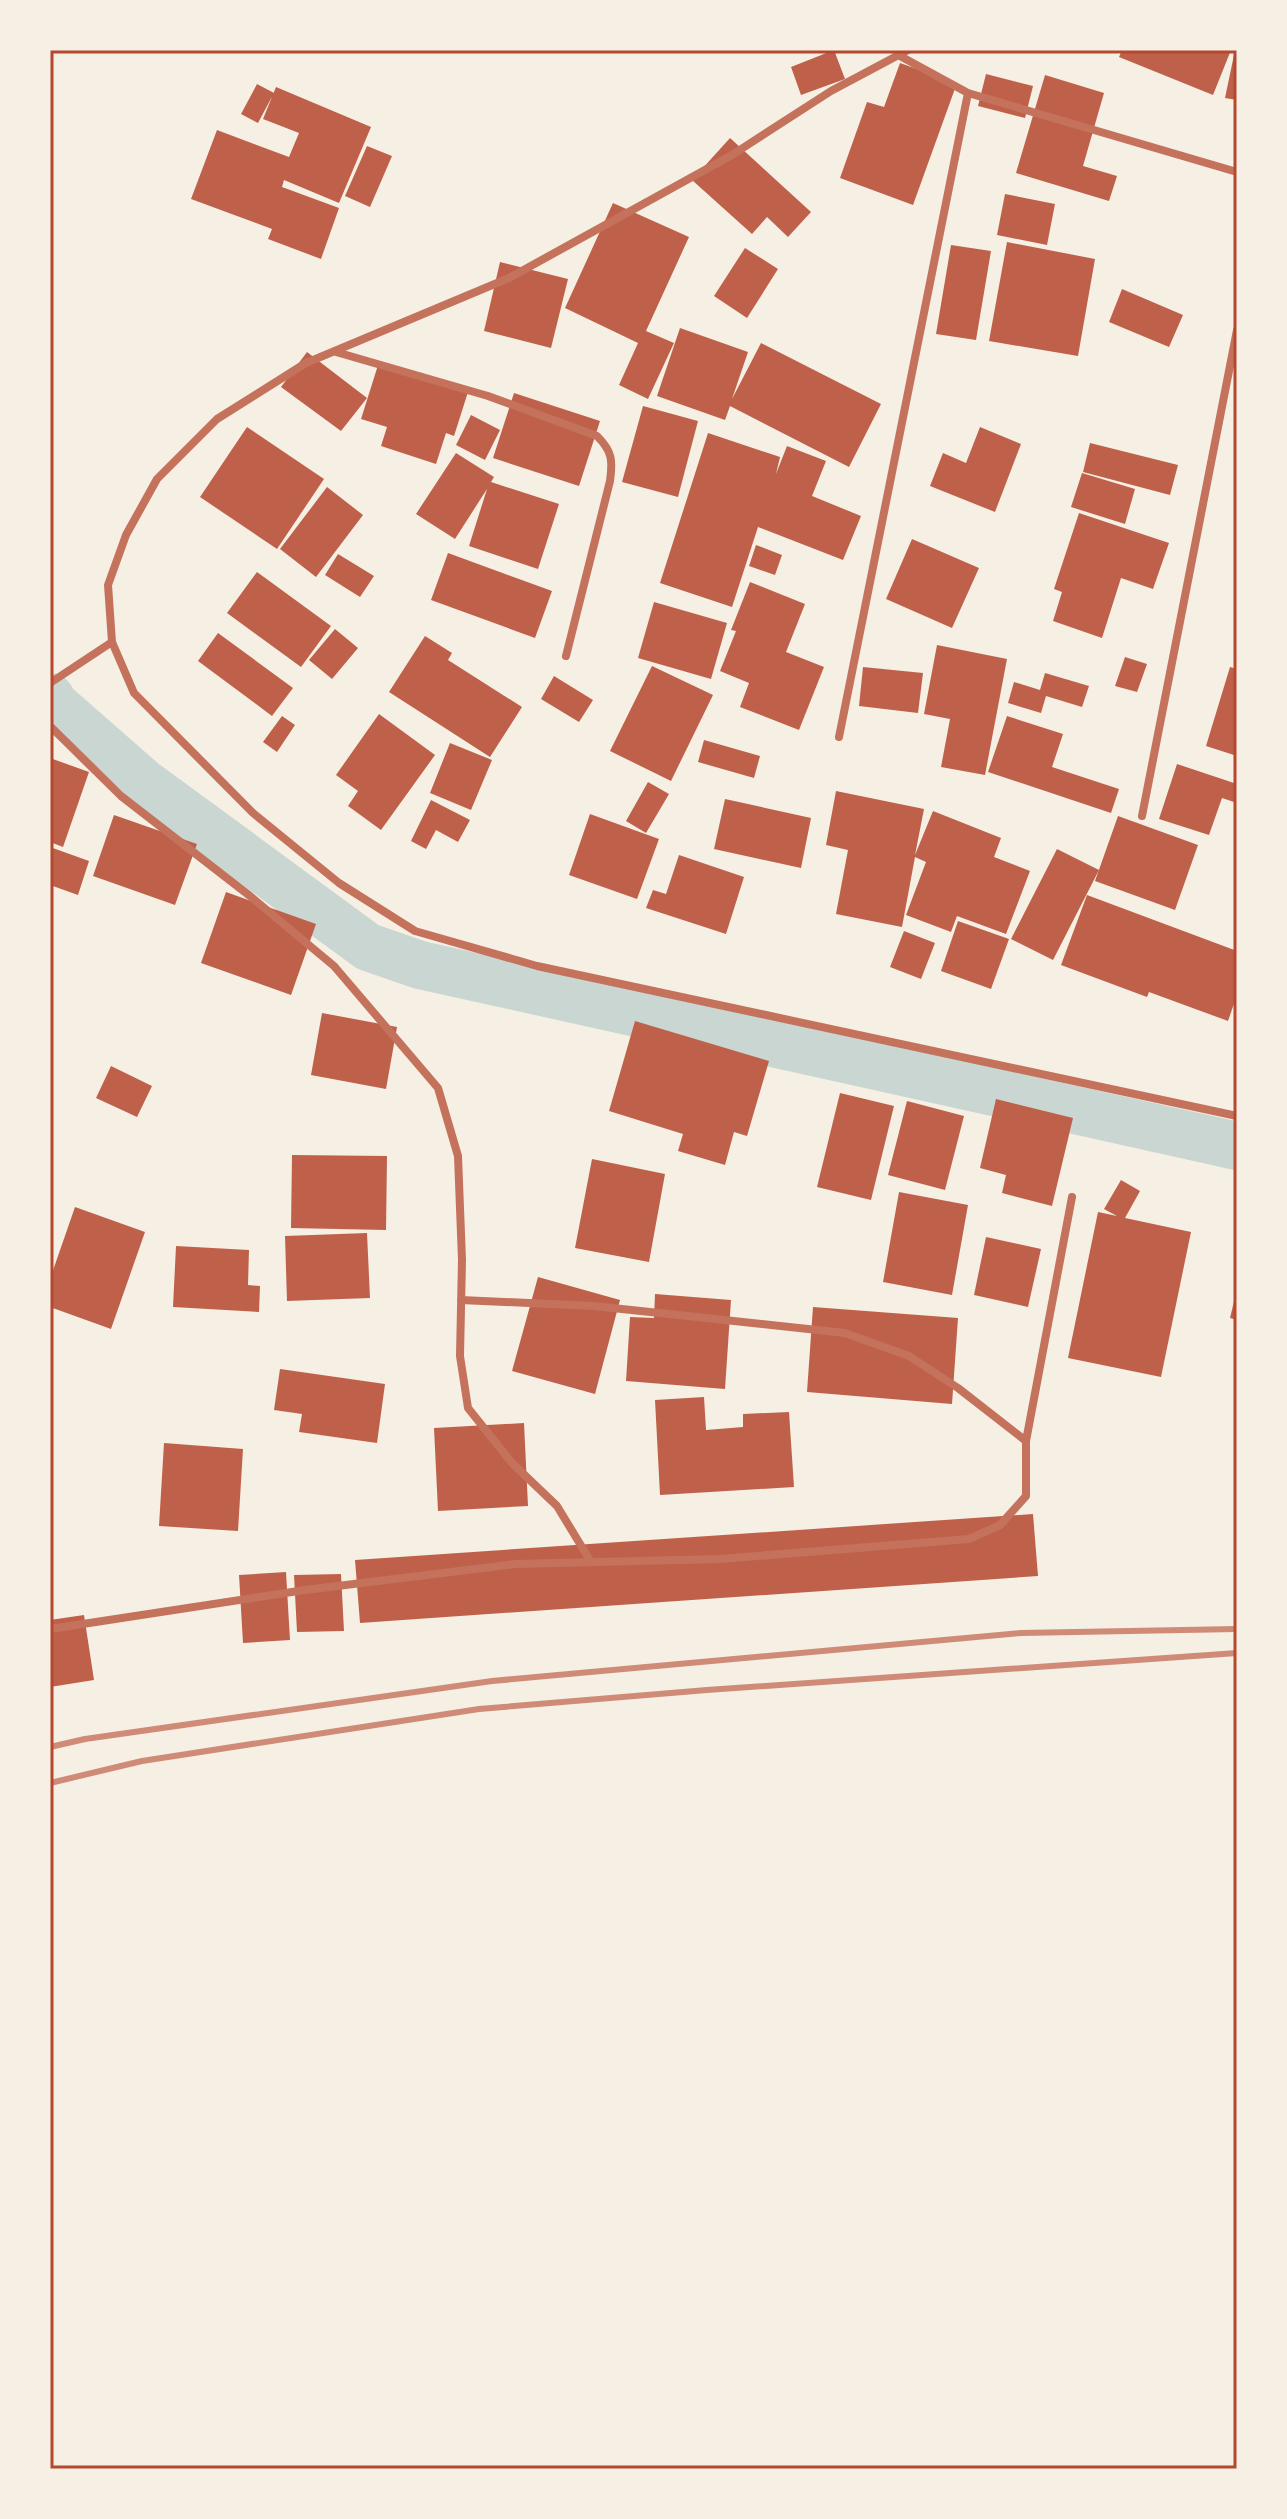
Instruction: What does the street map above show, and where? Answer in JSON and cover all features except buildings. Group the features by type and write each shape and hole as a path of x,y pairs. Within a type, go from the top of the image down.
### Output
{"street":[{"path":"1237,172 968,93 904,53 831,91 732,155 509,278 306,363 217,419 157,479 126,535 108,585 112,642 134,693 253,813 339,883 415,931 537,966 1237,1116"},
{"path":"839,737 968,93"},
{"path":"1142,816 1237,330"},
{"path":"335,351 488,396 597,436 611,449 613,463 610,481 566,656"},
{"path":"50,683 112,642"},
{"path":"50,726 121,796 334,966 438,1088 458,1156 460,1356 468,1408 512,1463 557,1506 591,1562"},
{"path":"50,1629 305,1590 516,1564 720,1559 969,1539 1000,1525 1026,1496 1026,1441 1072,1197"},
{"path":"461,1300 594,1306 845,1333 909,1356 958,1388 1026,1441"}],"waterway":[{"path":"50,697 54,704 143,782 368,947 420,965 1237,1146"}],"railway":[{"path":"50,1747 85,1739 492,1681 1021,1633 1237,1629"},
{"path":"50,1783 142,1761 479,1709 1237,1653"}]}
